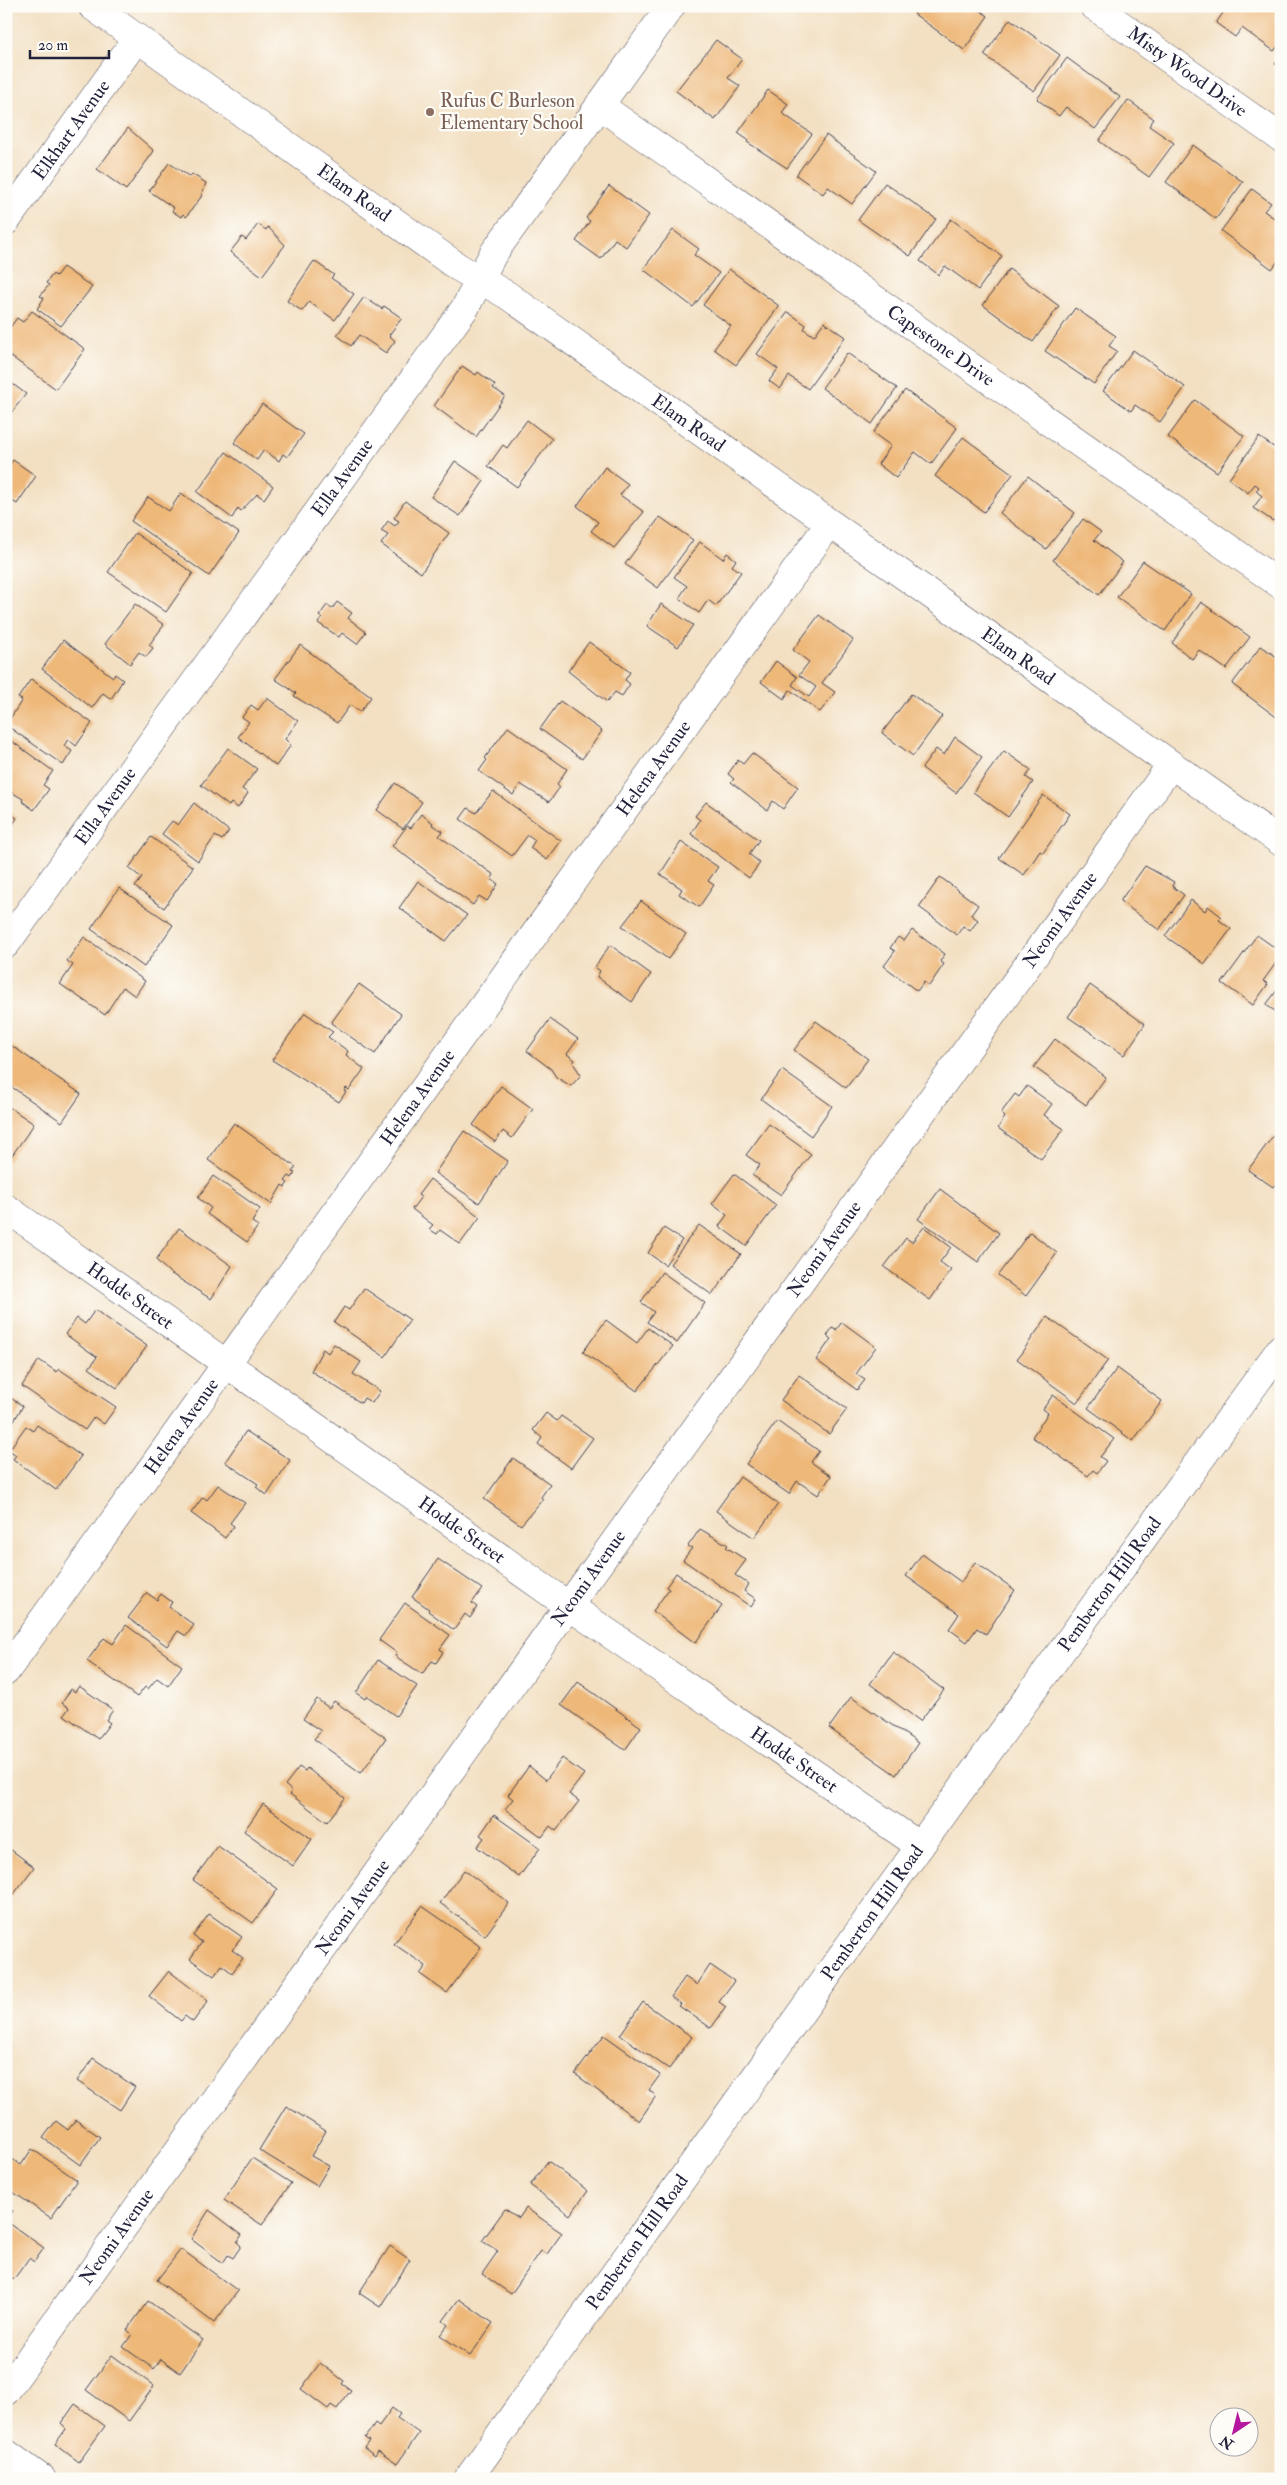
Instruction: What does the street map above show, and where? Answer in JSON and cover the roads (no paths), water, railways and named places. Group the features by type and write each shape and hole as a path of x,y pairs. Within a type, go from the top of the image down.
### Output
{"street":[{"name":"Elam Road","path":"92,6 458,267 507,295 828,524 1281,842"},
{"name":"Ella Avenue","path":"6,944 465,308 493,254 671,6"},
{"name":"Misty Wood Drive","path":"1094,6 1281,138"},
{"name":"Elkhart Avenue","path":"6,221 137,38"},
{"name":"Capestone Drive","path":"599,105 1281,586"},
{"name":"Helena Avenue","path":"6,1672 226,1362 828,524"},
{"name":"Neomi Avenue","path":"6,2391 1171,765"},
{"name":"Hodde Street","path":"6,1208 569,1606 920,1846"},
{"name":"Pemberton Hill Road","path":"468,2479 920,1846 1281,1348"},
{"path":"6,2453 42,2479"}],"place":[{"name":"Rufus C Burleson Elementary School","path":"430,112"}]}
